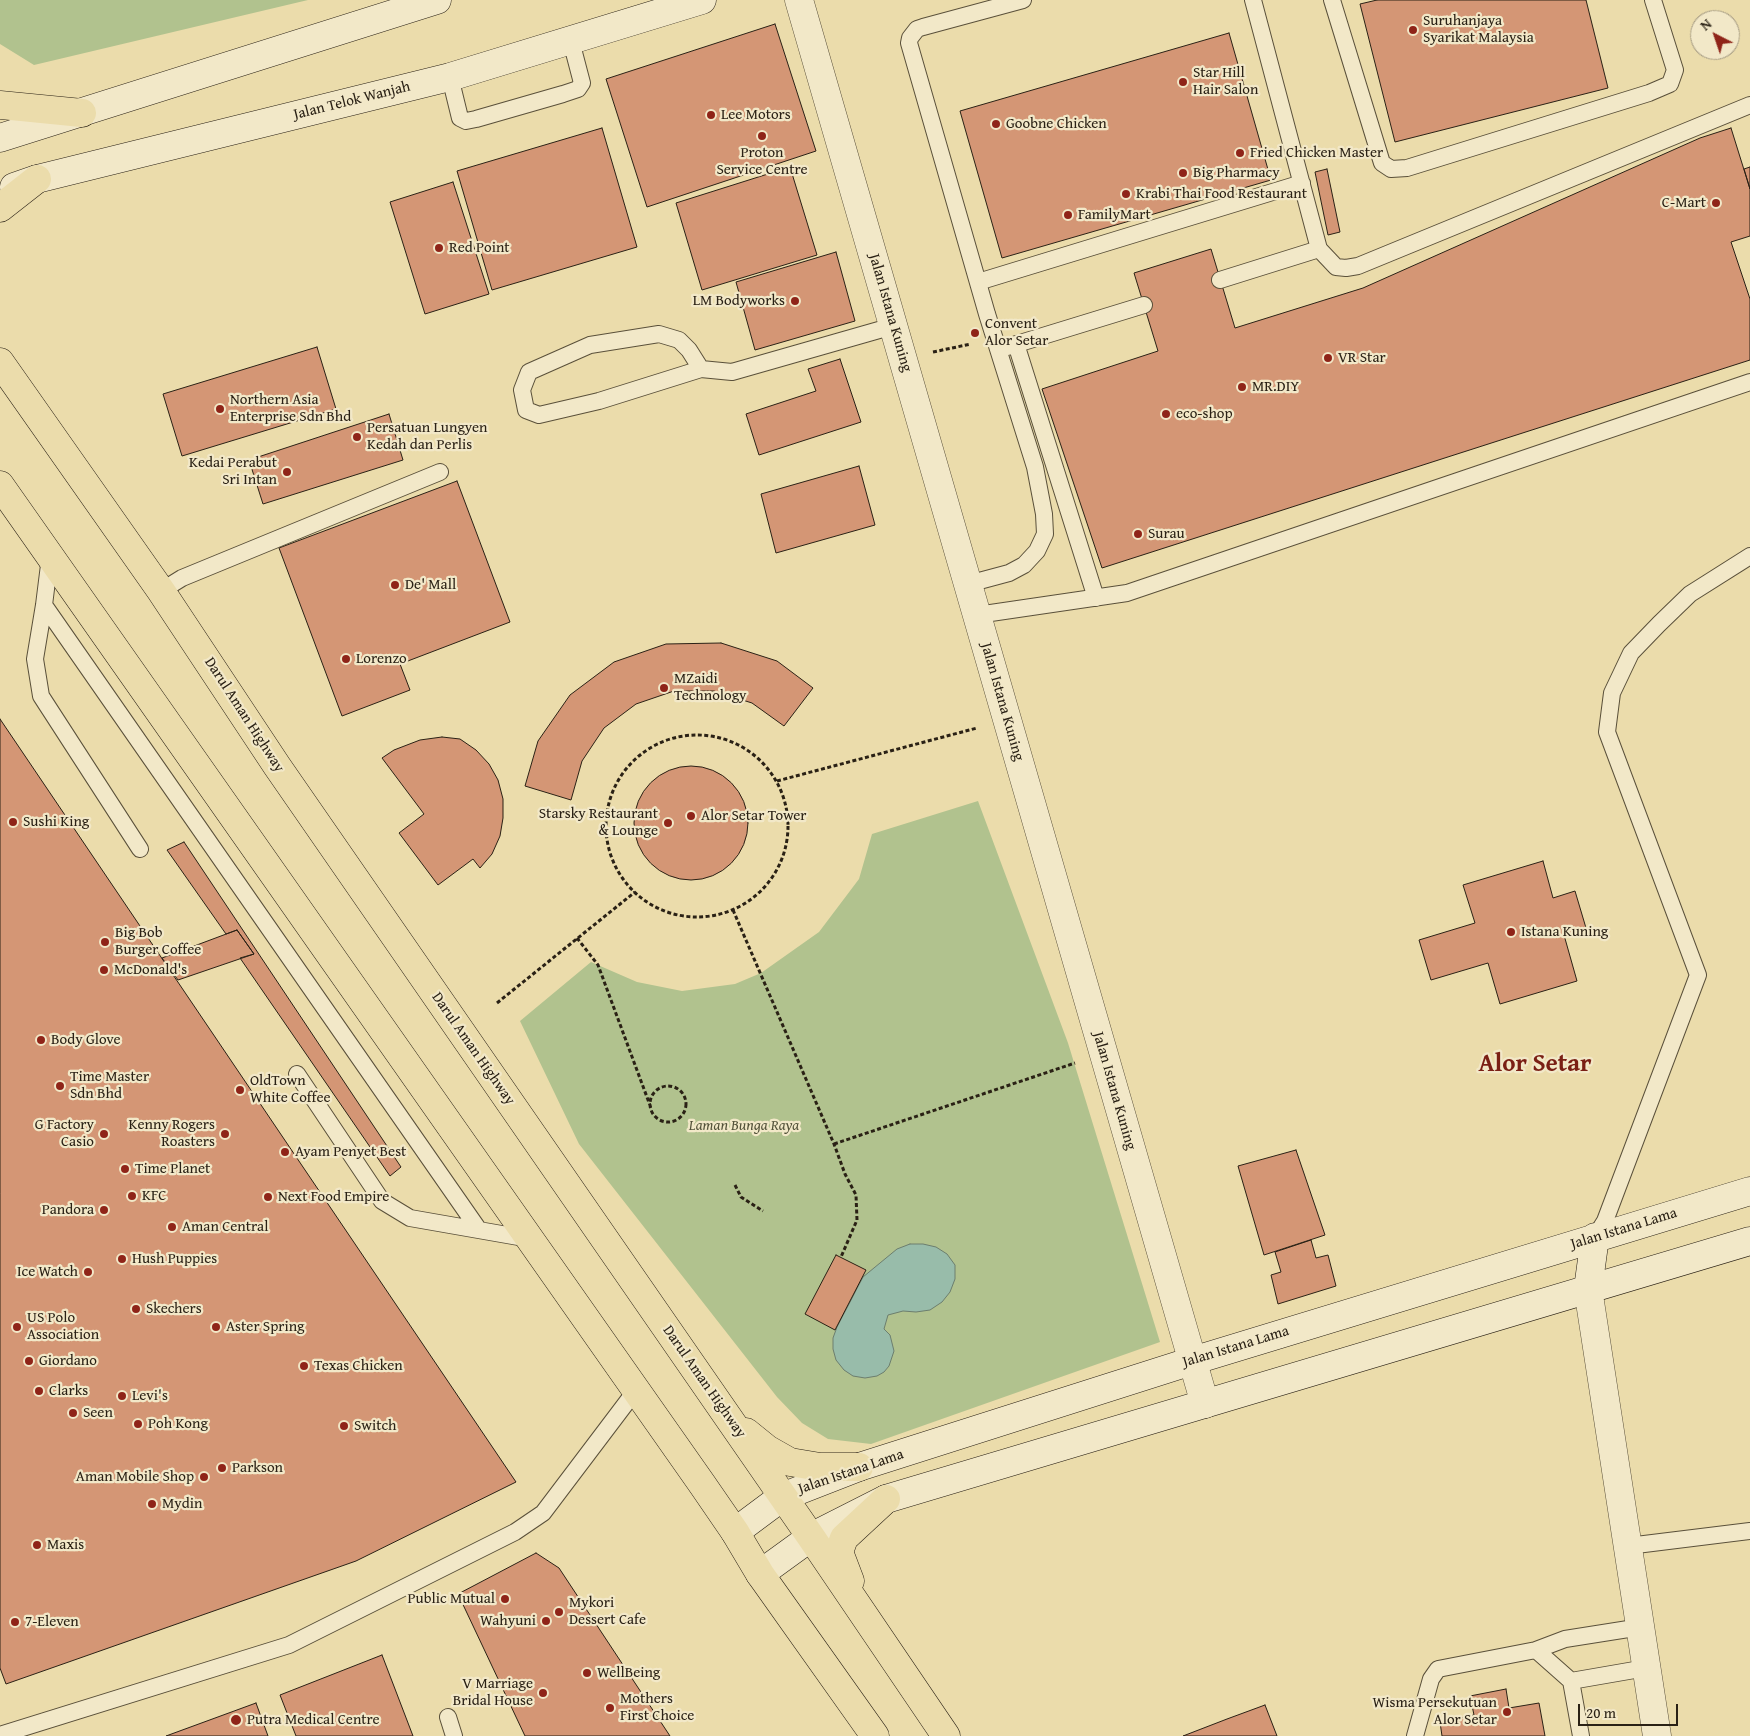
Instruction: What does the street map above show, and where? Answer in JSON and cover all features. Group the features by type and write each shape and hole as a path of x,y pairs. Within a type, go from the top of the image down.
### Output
{"main road":[{"path":"0,105 82,113"},
{"path":"0,208 37,179"},
{"name":"Darul Aman Highway","path":"0,362 162,591 277,766 811,1537 946,1736"},
{"path":"0,485 636,1390 735,1532 760,1574 875,1736"},
{"path":"729,1419 767,1449 790,1462 820,1467 859,1467"},
{"path":"886,1499 844,1538 840,1552 847,1575 890,1654"}],"street":[{"path":"0,138 437,0"},
{"name":"Jalan Telok Wanjah","path":"0,191 37,179 450,77 702,0"},
{"name":"Jalan Istana Kuning","path":"799,0 1205,1404"},
{"name":"Jalan Istana Lama","path":"735,1532 782,1497 859,1467 1192,1361 1750,1191"},
{"path":"1596,1237 1588,1289 1657,1736"},
{"path":"760,1574 811,1537 886,1499 1750,1241"}],"lane":[{"path":"968,584 1009,573 1024,566 1037,551 1045,534 1044,514 1035,467 997,350 909,43 910,38 918,29 923,27 1023,0"},
{"path":"1253,0 1319,249 1336,267 1358,266 1750,105"},
{"path":"1332,0 1382,163 1391,169 1407,168 1649,93 1670,84 1675,70 1653,0"},
{"path":"450,77 460,118 466,121 578,89 582,83 571,41"},
{"path":"978,282 1302,183"},
{"path":"1220,280 1319,249"},
{"path":"997,350 1144,305"},
{"path":"701,369 689,350 679,340 659,334 590,345 529,372 522,390 526,410 539,415 599,401 701,369 732,372 893,326"},
{"path":"1016,344 1096,598"},
{"path":"977,615 1127,594 1750,382"},
{"path":"162,591 182,578 440,472"},
{"path":"1596,1237 1605,1221 1698,975 1607,732 1612,693 1631,653 1659,624 1690,594 1750,556"},
{"path":"50,557 35,659 41,696 140,849"},
{"path":"44,606 480,1230"},
{"path":"297,1074 382,1201 410,1218 530,1239"},
{"path":"0,1735 288,1645 516,1532 543,1513 636,1390"},
{"path":"1628,1546 1750,1531"},
{"path":"1415,1736 1431,1679 1438,1669 1536,1650 1565,1639 1641,1627"},
{"path":"1536,1650 1571,1681 1581,1736"},
{"path":"1571,1681 1646,1668"},
{"path":"448,1717 454,1736"}],"path":[{"path":"903,358 974,343 972,337"},
{"path":"708,735 736,743 759,759 777,781 787,807 788,836 778,867 760,892 733,910 702,918 671,914 642,900 621,878 607,849 605,818 614,787 630,763 653,746 680,736 708,735"},
{"path":"777,781 949,736"},
{"path":"497,1004 635,892"},
{"path":"733,910 834,1144 845,1174 856,1195 857,1220 840,1257"},
{"path":"576,938 598,965 651,1108 657,1118 669,1122 680,1117 684,1113 687,1101 677,1088 666,1086 656,1091 652,1096 651,1108"},
{"path":"834,1144 1103,1054"},
{"path":"735,1185 741,1197 763,1211"}],"green space":[{"path":"0,0 308,0 34,65 0,44"},
{"name":"Laman Bunga Raya","path":"978,801 1068,1043 1160,1342 871,1444 828,1439 802,1423 777,1397 579,1144 520,1021 591,962 637,982 682,991 735,984 761,973 819,932 859,879 872,834"}],"shaded area":[{"path":"910,1244 936,1247 947,1254 955,1265 955,1279 950,1292 942,1302 930,1310 903,1311 888,1315 884,1329 890,1335 894,1351 889,1366 877,1376 865,1378 853,1376 844,1370 836,1360 833,1338 837,1327 863,1277 897,1249"}],"building":[{"path":"1377,0 1586,0 1608,88 1395,142 1360,4"},
{"name":"Lee Motors","path":"775,24 816,151 647,207 606,79"},
{"path":"1229,33 1271,180 1002,258 960,111"},
{"path":"602,128 637,247 492,290 457,171"},
{"path":"1731,128 1750,189 1750,236 1731,242 1750,299 1750,360 1102,568 1042,389 1158,351 1134,273 1211,249 1235,328 1363,288 1700,138"},
{"path":"790,167 817,255 702,290 676,203"},
{"path":"1750,167 1750,189 1744,169"},
{"path":"1327,169 1340,232 1328,235 1315,172"},
{"name":"Red Point","path":"453,182 489,294 425,314 390,202"},
{"name":"LM Bodyworks","path":"836,252 855,321 755,350 736,282"},
{"path":"317,347 336,409 182,456 163,394"},
{"path":"840,359 861,422 759,455 746,414 816,391 808,369"},
{"name":"Persatuan Lungyen Kedah dan Perlis","path":"389,414 403,460 263,504 249,460"},
{"path":"859,466 875,525 776,553 761,494"},
{"name":"De' Mall","path":"457,481 510,622 400,664 410,690 342,716 279,548"},
{"path":"721,643 777,661 813,688 784,726 752,703 714,691 674,691 636,704 604,728 582,761 571,800 525,786 538,741 570,695 614,662 666,644"},
{"name":"Aman Central","path":"0,719 516,1482 356,1561 6,1684 0,1668"},
{"path":"442,737 460,739 476,750 489,764 498,780 503,799 503,818 500,836 492,854 480,868 473,859 438,885 399,833 424,814 382,758 394,750 420,740"},
{"name":"Alor Setar Tower","path":"691,766 713,770 731,783 744,801 748,823 744,845 731,863 713,876 691,880 669,876 651,863 638,845 634,823 638,801 651,783 669,770"},
{"path":"184,842 401,1167 390,1176 240,958 254,954 237,930 226,934 167,850"},
{"name":"Istana Kuning","path":"1543,861 1553,898 1575,891 1586,928 1564,935 1577,981 1500,1004 1488,963 1431,980 1419,940 1475,923 1463,885"},
{"path":"237,930 254,954 178,980 162,958"},
{"path":"1296,1150 1325,1235 1264,1255 1238,1166"},
{"path":"1311,1240 1316,1258 1328,1255 1336,1286 1278,1304 1271,1275 1281,1272 1275,1252"},
{"path":"836,1255 866,1270 835,1330 805,1314"},
{"path":"536,1553 559,1568 670,1736 525,1736 458,1594"},
{"path":"382,1655 413,1736 296,1736 280,1695"},
{"name":"Wisma Persekutuan Alor Setar","path":"1506,1689 1509,1708 1539,1703 1545,1736 1442,1736 1440,1722 1474,1715 1470,1696"},
{"name":"Putra Medical Centre","path":"256,1703 268,1736 166,1736"},
{"path":"1265,1705 1277,1736 1183,1736 1227,1719"}],"place":[{"name":"Suruhanjaya Syarikat Malaysia","path":"1413,30"},
{"name":"Star Hill Hair Salon","path":"1183,82"},
{"name":"Lee Motors","path":"711,115"},
{"name":"Goobne Chicken","path":"996,124"},
{"name":"Proton Service Centre","path":"762,136"},
{"name":"Fried Chicken Master","path":"1240,153"},
{"name":"Big Pharmacy","path":"1183,173"},
{"name":"Krabi Thai Food Restaurant","path":"1126,194"},
{"name":"C-Mart","path":"1716,203"},
{"name":"FamilyMart","path":"1068,215"},
{"name":"Red Point","path":"439,248"},
{"name":"LM Bodyworks","path":"795,301"},
{"name":"Convent Alor Setar","path":"975,333"},
{"name":"VR Star","path":"1328,358"},
{"name":"MR.DIY","path":"1242,387"},
{"name":"Northern Asia Enterprise Sdn Bhd","path":"220,409"},
{"name":"eco-shop","path":"1166,414"},
{"name":"Persatuan Lungyen Kedah dan Perlis","path":"357,437"},
{"name":"Kedai Perabut Sri Intan","path":"287,472"},
{"name":"Surau","path":"1138,534"},
{"name":"De' Mall","path":"395,585"},
{"name":"Lorenzo","path":"346,659"},
{"name":"MZaidi Technology","path":"664,688"},
{"name":"Alor Setar Tower","path":"691,816"},
{"name":"Sushi King","path":"13,822"},
{"name":"Starsky Restaurant & Lounge","path":"668,823"},
{"name":"Istana Kuning","path":"1511,932"},
{"name":"Big Bob Burger Coffee","path":"105,942"},
{"name":"McDonald's","path":"104,970"},
{"name":"Body Glove","path":"41,1040"},
{"name":"Time Master Sdn Bhd","path":"60,1086"},
{"name":"OldTown White Coffee","path":"240,1090"},
{"name":"G Factory Casio","path":"104,1134"},
{"name":"Kenny Rogers Roasters","path":"225,1134"},
{"name":"Ayam Penyet Best","path":"285,1152"},
{"name":"Time Planet","path":"125,1169"},
{"name":"KFC","path":"132,1196"},
{"name":"Next Food Empire","path":"268,1197"},
{"name":"Pandora","path":"104,1210"},
{"name":"Aman Central","path":"172,1227"},
{"name":"Hush Puppies","path":"122,1259"},
{"name":"Ice Watch","path":"88,1272"},
{"name":"Skechers","path":"136,1309"},
{"name":"US Polo Association","path":"17,1327"},
{"name":"Aster Spring","path":"216,1327"},
{"name":"Giordano","path":"29,1361"},
{"name":"Texas Chicken","path":"304,1366"},
{"name":"Clarks","path":"39,1391"},
{"name":"Levi's","path":"122,1396"},
{"name":"Seen","path":"73,1413"},
{"name":"Poh Kong","path":"138,1424"},
{"name":"Switch","path":"344,1426"},
{"name":"Parkson","path":"222,1468"},
{"name":"Aman Mobile Shop","path":"204,1477"},
{"name":"Mydin","path":"152,1504"},
{"name":"Maxis","path":"37,1545"},
{"name":"Public Mutual","path":"505,1599"},
{"name":"Mykori Dessert Cafe","path":"559,1612"},
{"name":"Wahyuni","path":"546,1621"},
{"name":"7-Eleven","path":"15,1622"},
{"name":"WellBeing","path":"587,1673"},
{"name":"V Marriage Bridal House","path":"543,1693"},
{"name":"Mothers First Choice","path":"610,1708"},
{"name":"Wisma Persekutuan Alor Setar","path":"1507,1712"},
{"name":"Putra Medical Centre","path":"236,1720"}],"district":[{"name":"Alor Setar","path":"1535,1065"}]}
